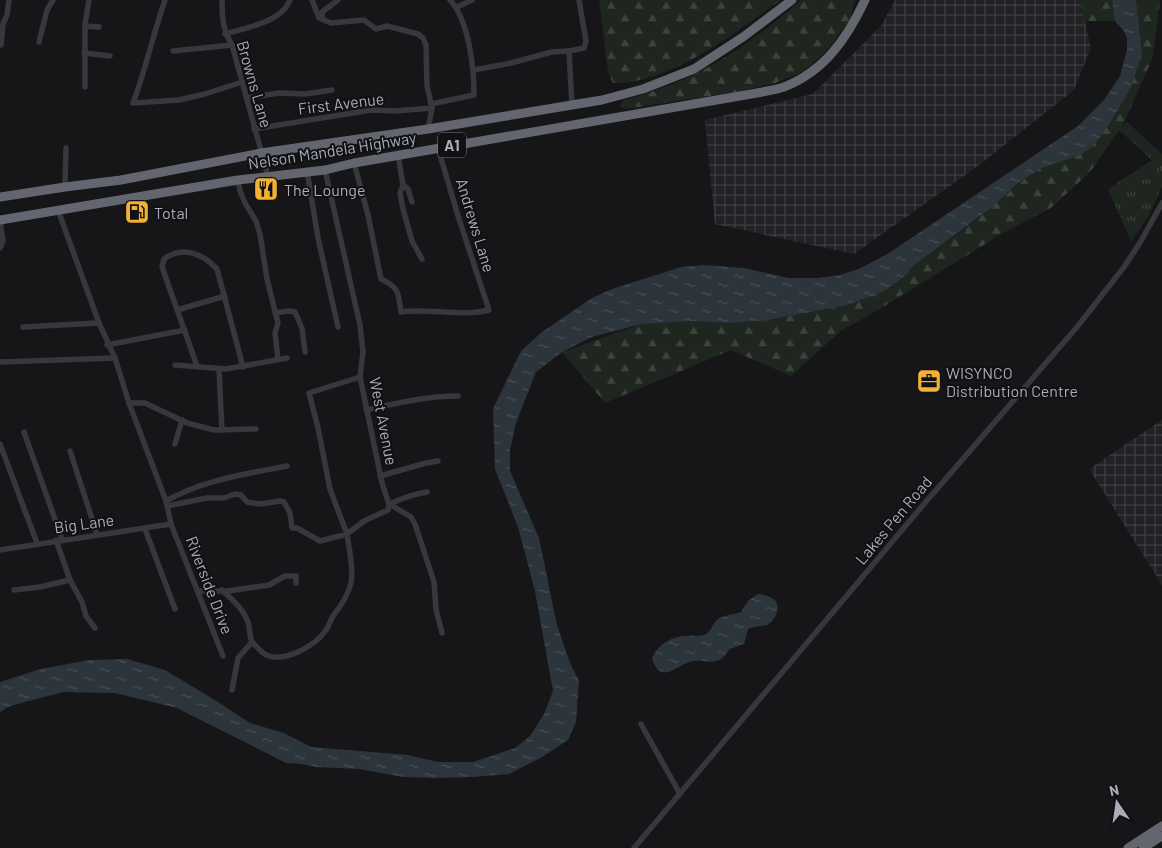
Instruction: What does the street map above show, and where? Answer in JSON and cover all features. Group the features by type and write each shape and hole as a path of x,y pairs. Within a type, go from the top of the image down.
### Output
{"highway":[{"name":"Nelson Mandela Highway","path":"0,198 121,180 261,153 428,129 602,100 643,89 694,69 792,0"},
{"name":"Nelson Mandela Highway","path":"0,220 238,180 325,170 398,155 783,87 800,79 823,63 845,38 865,0"},
{"path":"1128,848 1162,826"},
{"path":"1143,848 1162,836"}],"street":[{"path":"1,45 3,24 7,15 9,0"},
{"path":"40,42 47,10 53,0"},
{"path":"85,87 85,26 89,0"},
{"path":"165,0 133,103 187,98 242,82"},
{"name":"Browns Lane","path":"222,0 225,34 232,46 268,176"},
{"path":"225,34 268,21 287,8 290,0"},
{"path":"312,0 319,18 331,23 364,20 376,29 387,26 418,34 423,38 426,45 427,86 431,106 428,129"},
{"path":"323,19 322,12 338,0"},
{"path":"450,0 457,7 472,52 474,70 552,52 584,48 586,41 579,0"},
{"path":"457,7 472,0"},
{"path":"85,26 99,27"},
{"path":"173,51 232,46"},
{"path":"570,51 572,105"},
{"path":"84,53 110,56"},
{"name":"First Avenue","path":"254,129 371,110 402,110 431,106 474,94 474,70"},
{"path":"247,98 279,93 305,94 332,90"},
{"path":"65,187 66,148"},
{"name":"Andrews Lane","path":"354,163 368,215 381,279 392,284 398,291 401,312 415,310 466,314 489,310 438,148"},
{"path":"398,155 403,186 400,193 406,221 412,241 422,259"},
{"name":"West Avenue","path":"325,170 360,325 363,352 360,378 366,410 380,476 390,504"},
{"path":"307,171 318,238 338,327"},
{"path":"238,180 245,203 256,221 278,324 275,333 278,359"},
{"path":"403,186 408,189 412,202"},
{"name":"Lakes Pen Road","path":"634,848 943,481 1083,320 1124,267 1162,203"},
{"name":"Riverside Drive","path":"58,210 99,323 115,358 129,403 166,503 171,524 223,656"},
{"path":"0,220 3,241 0,248"},
{"path":"197,366 162,268 164,259 176,253 194,253 209,260 217,269 243,367"},
{"path":"177,310 224,296"},
{"path":"275,313 289,310 295,312 302,328 305,352"},
{"path":"23,327 99,323"},
{"path":"108,344 185,330"},
{"path":"0,362 115,358"},
{"path":"175,365 220,369 243,367 287,358"},
{"path":"220,369 222,430"},
{"path":"222,590 243,611 249,625 249,634 252,642 265,654 279,657 294,654 319,638 327,629 330,621 346,599 352,575 347,534 330,489 309,393 360,378"},
{"path":"366,410 410,400 458,396"},
{"path":"129,403 145,402 182,420 214,430 256,429"},
{"path":"175,444 182,420"},
{"path":"24,432 62,539"},
{"path":"0,444 37,543"},
{"path":"70,451 97,534"},
{"path":"380,476 438,461"},
{"path":"166,503 179,493 207,483 287,466"},
{"path":"166,503 224,498 235,494 241,495 247,502 253,503 284,502 292,521 292,528 297,528 320,541 347,534 364,521 388,510 390,504 409,495 428,492"},
{"path":"390,504 410,517 415,524 434,582 436,609 442,633"},
{"name":"Big Lane","path":"0,550 62,539 171,524"},
{"path":"144,529 175,609"},
{"path":"56,540 70,580 82,602 86,616 95,628"},
{"path":"198,591 222,590 228,592 269,585 285,576 296,576 296,583"},
{"path":"14,590 40,587 70,580"},
{"path":"232,690 238,658 252,642"},
{"path":"642,724 680,794"}],"shaded area":[{"path":"895,0 1080,0 1091,48 1074,90 978,166 854,254 715,224 705,120 813,94 881,26"},
{"path":"1162,420 1162,585 1089,469"}],"green space":[{"path":"599,0 781,0 712,48 675,68 636,81 613,83 608,72"},
{"path":"801,0 855,0 850,19 830,47 805,71 775,83 736,92 625,109 620,106 623,100 673,84 718,61 760,33"},
{"path":"1080,0 1112,0 1115,21 1085,21"},
{"path":"1136,0 1160,0 1153,57 1123,125 1090,172 1051,208 1005,232 842,330 791,376 731,350 605,403 562,352 642,324 693,321 731,323 768,320 847,305 905,276 913,266 975,221 1027,177 1039,169 1057,162 1130,89 1138,16"},
{"path":"1127,122 1162,154 1162,187 1148,217 1131,241 1108,189 1152,160 1119,130"}],"water":[{"path":"1112,0 1136,0 1142,55 1130,89 1095,144 1082,154 1039,169 1017,184 991,208 913,266 905,276 884,291 847,305 768,320 731,323 693,321 642,324 592,337 562,352 536,372 516,423 510,450 510,471 539,538 557,625 570,663 579,681 576,722 568,740 542,757 509,774 473,777 403,777 359,769 316,767 286,763 177,708 115,693 63,692 10,706 0,712 0,682 41,669 89,660 127,659 165,670 250,723 284,733 311,747 408,755 438,762 473,762 515,748 530,736 544,714 553,691 535,591 518,527 495,469 493,409 521,351 542,332 592,298 612,289 681,267 704,265 744,268 788,278 818,278 840,275 859,269 889,253 1078,126 1104,100 1120,76 1127,50 1127,38 1115,21"},
{"path":"758,594 775,600 778,607 777,612 768,624 748,629 744,644 731,649 724,657 711,662 688,662 665,672 660,671 656,667 652,658 666,642 681,636 706,634 718,619 741,612 748,601"}],"place":[{"name":"The Lounge","path":"266,189"},
{"name":"Total","path":"137,212"},
{"name":"WISYNCO Distribution Centre","path":"929,381"}]}
